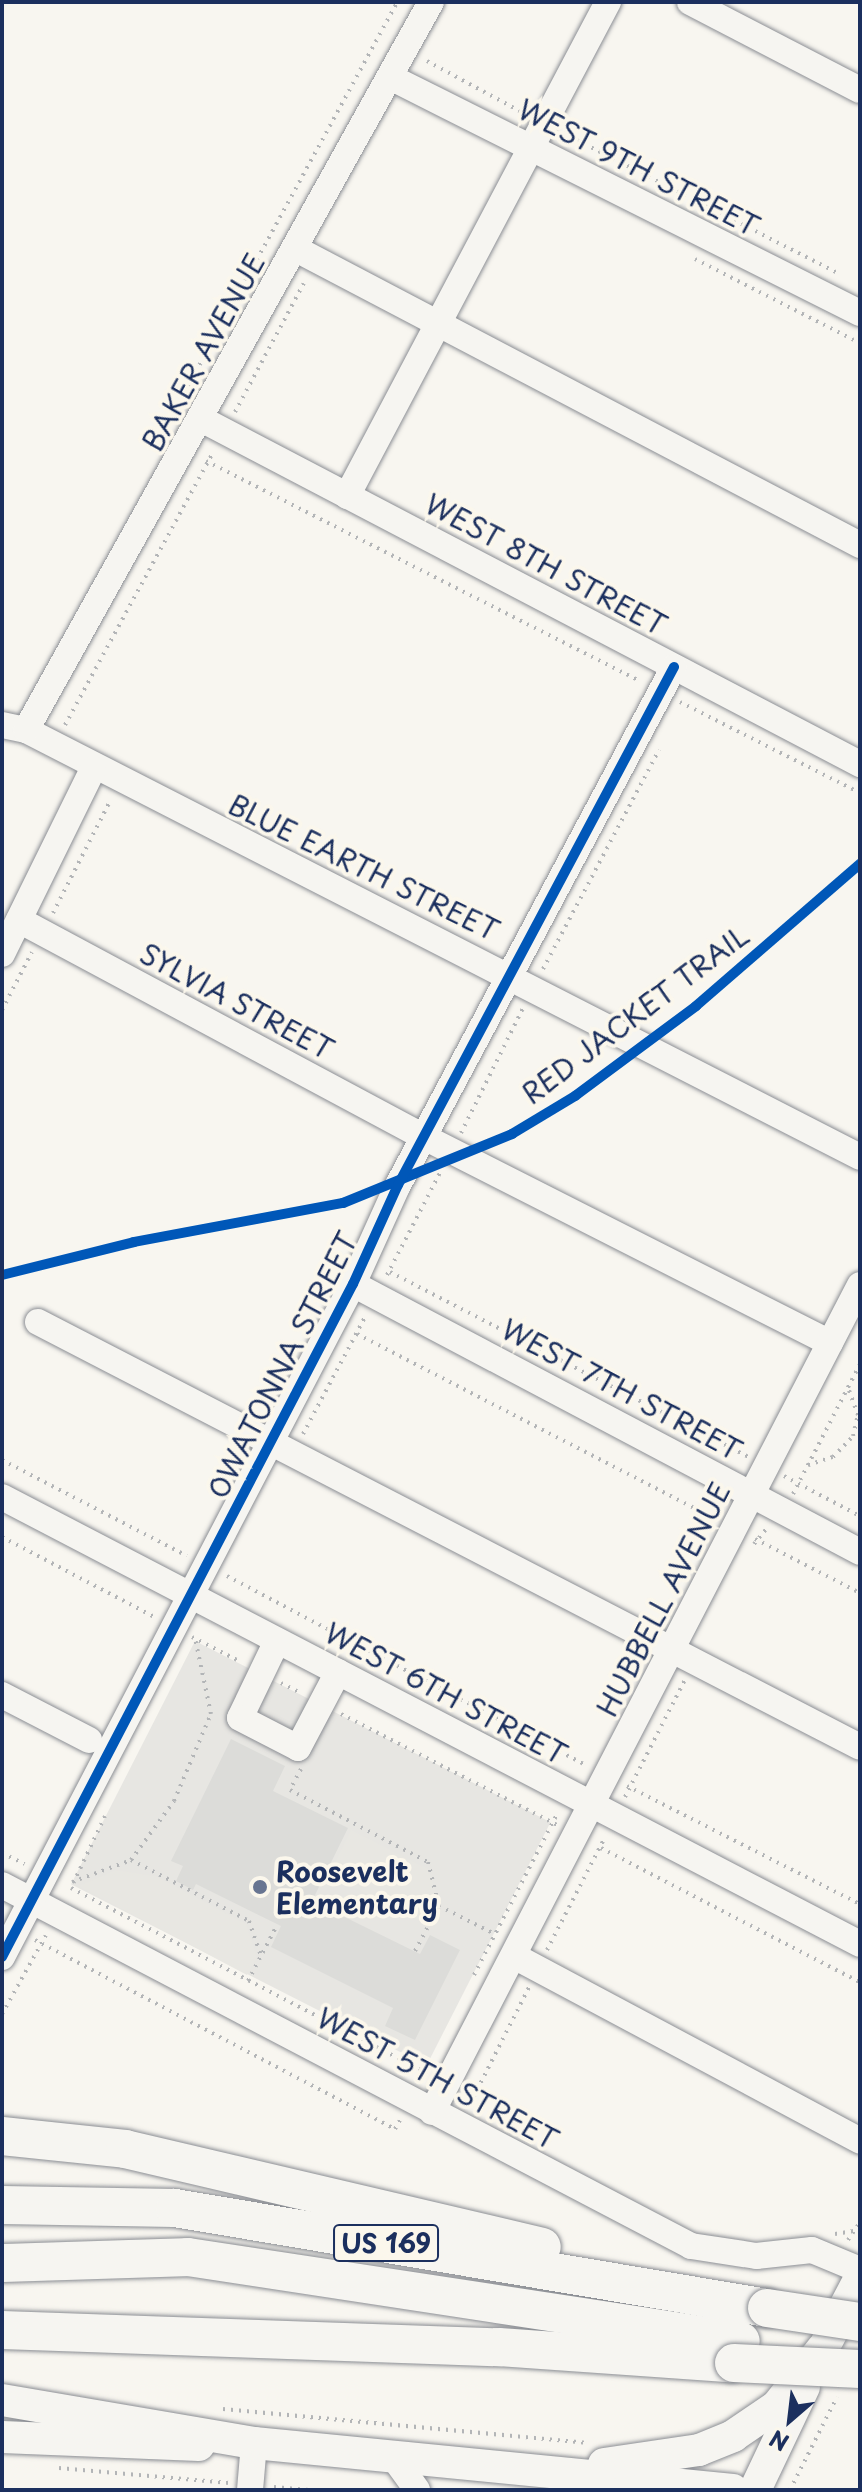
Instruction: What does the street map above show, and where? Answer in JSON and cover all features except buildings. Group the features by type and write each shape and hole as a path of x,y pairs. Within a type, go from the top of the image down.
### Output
{"highway":[{"path":"2,2136 125,2149 293,2186 634,2269 850,2381"},
{"name":"US 169","path":"2,2205 175,2208 746,2329 860,2362"},
{"name":"US 169","path":"2,2263 188,2257 746,2329 860,2322"},
{"path":"2,2330 499,2347 746,2329"}],"main road":[{"path":"755,2490 860,2278"},
{"path":"540,2471 675,2455 733,2436 777,2406 823,2348"},
{"path":"2,2400 254,2443 733,2490"},
{"path":"2,2437 138,2447 254,2443"}],"street":[{"name":"BAKER AVENUE","path":"14,728 186,450 431,2"},
{"path":"347,496 608,2"},
{"path":"690,2 860,90"},
{"name":"WEST 9TH STREET","path":"390,77 860,313"},
{"path":"296,249 860,545"},
{"name":"WEST 8TH STREET","path":"203,420 860,764"},
{"name":"OWATONNA STREET","path":"2,1957 31,1900 185,1633 202,1600 206,1566 353,1284 398,1185 426,1138 674,667"},
{"name":"BLUE EARTH STREET","path":"14,728 510,976 860,1157"},
{"path":"2,954 93,769"},
{"name":"SYLVIA STREET","path":"19,920 426,1138 465,1155 830,1343"},
{"name":"WEST 7TH STREET","path":"353,1284 860,1552"},
{"name":"HUBBELL AVENUE","path":"421,2106 589,1842 746,1534 752,1494 860,1285"},
{"path":"38,1322 860,1747"},
{"name":"WEST 6TH STREET","path":"2,1497 860,1944"},
{"path":"277,1641 240,1718 298,1748 338,1672"},
{"path":"2,1695 89,1740"},
{"name":"WEST 5TH STREET","path":"2,1885 691,2246 723,2255 812,2250 860,2270"},
{"path":"514,1956 860,2141"},
{"path":"250,2487 254,2443"},
{"path":"394,2458 417,2490"}],"path":[{"path":"186,390 397,2"},
{"path":"432,51 426,63 846,278"},
{"path":"186,450 860,793"},
{"path":"2,1010 110,801"},
{"path":"398,1185 465,1155"},
{"path":"389,1271 860,1516"},
{"path":"357,1333 860,1593"},
{"path":"746,1534 782,1510 799,1484 860,1364"},
{"path":"808,1465 841,1451 859,1418 848,1388"},
{"path":"2,1460 227,1577 202,1600 185,1633 188,1652"},
{"path":"746,1534 747,1557"},
{"path":"2,1537 860,1982"},
{"path":"72,1882 131,1860 174,1801 211,1714 185,1633"},
{"path":"466,2110 538,1969 589,1842 683,1656"},
{"path":"306,1761 290,1790 428,1862 439,1906 415,1951"},
{"path":"467,1989 583,1764"},
{"path":"109,1807 71,1888 473,2098"},
{"path":"131,1860 249,1921 261,1955"},
{"path":"439,1906 495,1934"},
{"path":"248,1981 276,1927"},
{"path":"16,1930 395,2129 421,2106 436,2078 431,2059"},
{"path":"831,2234 854,2231"},
{"path":"790,2490 850,2381"},
{"path":"218,2409 590,2443"},
{"path":"47,2467 312,2490"}],"shaded area":[{"path":"195,1641 551,1822 427,2065 71,1884"},
{"path":"351,1830 428,1869 437,1895 424,1923 329,1875"},
{"path":"116,1870 155,1876 246,1924 257,1957 247,1975 79,1886"}],"cycle path":[{"path":"2,1957 353,1284 398,1185 674,667"},
{"name":"RED JACKET TRAIL","path":"2,1275 134,1242 343,1203 512,1134 575,1096 696,1006 860,864"}],"place":[{"name":"Roosevelt Elementary","path":"260,1887"}]}
